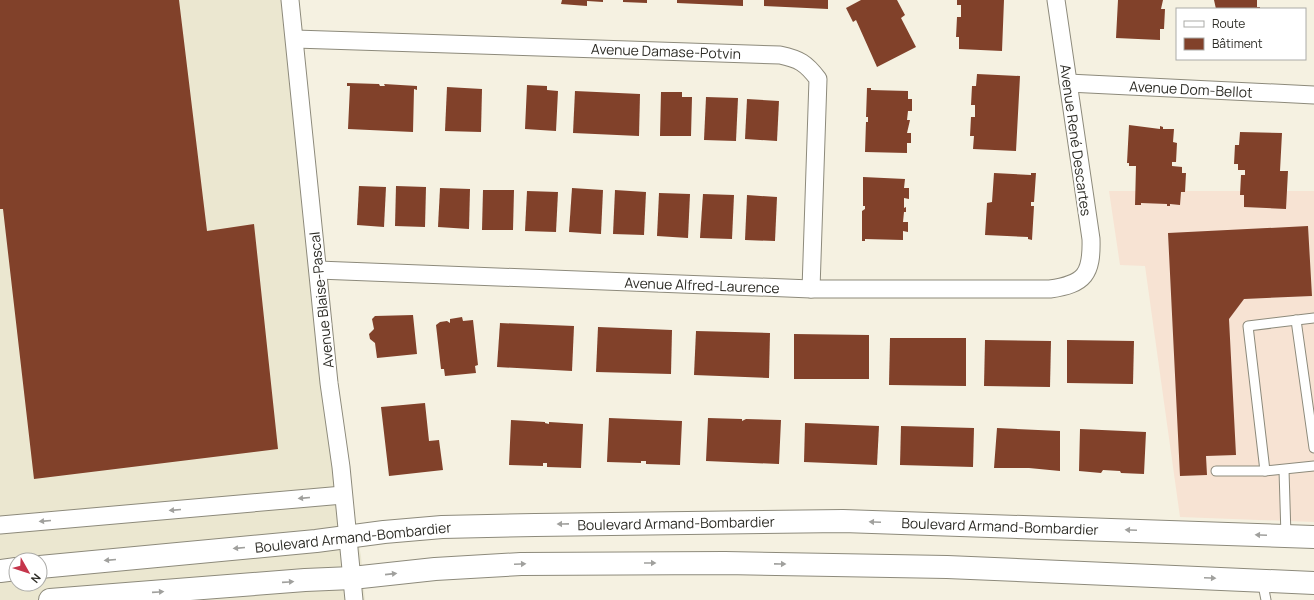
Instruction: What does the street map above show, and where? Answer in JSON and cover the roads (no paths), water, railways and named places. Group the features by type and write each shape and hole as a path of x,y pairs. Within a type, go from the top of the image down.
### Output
{"street":[{"name":"Avenue Blaise-Pascal","path":"290,0 329,382 354,600"},
{"name":"Avenue René Descartes","path":"1056,0 1091,239 1092,259 1084,278"},
{"name":"Avenue Damase-Potvin","path":"295,39 780,55 796,59 809,67 818,79 812,289"},
{"name":"Avenue Dom-Bellot","path":"1068,83 1314,95"},
{"name":"Avenue Alfred-Laurence","path":"318,270 812,289 1050,289 1068,286 1084,278"},
{"path":"0,525 343,495"},
{"name":"Boulevard Armand-Bombardier","path":"48,566 316,541 347,536 442,527 843,521 1314,537"},
{"path":"50,600 305,580 352,578 435,569 521,564 725,563 947,567 1264,590 1314,582"}],"lane":[{"path":"1265,471 1248,326 1314,318"},
{"path":"1296,320 1314,448"},
{"path":"1216,471 1265,471 1314,466"},
{"path":"1284,470 1286,536"}]}
